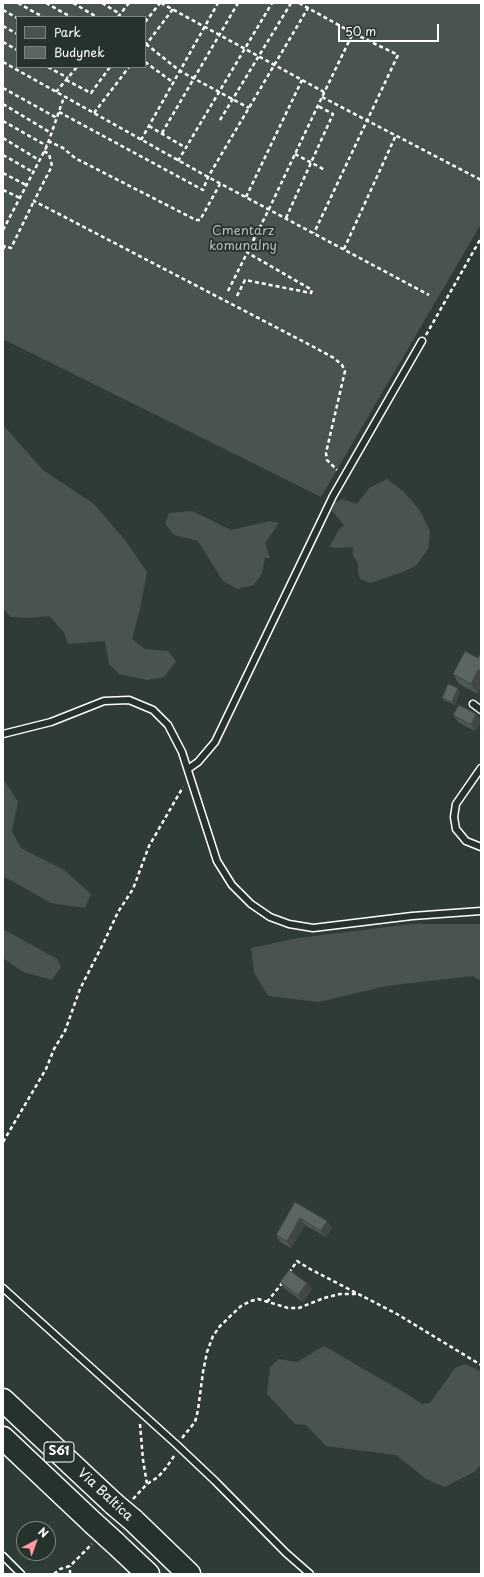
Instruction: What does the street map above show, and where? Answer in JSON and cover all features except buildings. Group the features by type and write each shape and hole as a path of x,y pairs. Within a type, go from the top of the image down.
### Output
{"highway":[{"name":"Via Baltica","path":"3,1400 126,1509 189,1574"},
{"name":"S61","path":"3,1438 148,1574"}],"lane":[{"path":"188,769 198,762 215,742 330,503 422,341"},
{"path":"3,734 51,722 104,701 128,700 153,710 168,725 182,752 218,862 232,885 251,904 270,917 289,924 313,928 404,917 481,911"},
{"path":"473,704 481,710"},
{"path":"481,768 456,804 454,817 456,829 466,841 481,847"},
{"path":"3,1288 179,1447 286,1553 310,1574"},
{"path":"3,1556 21,1574"}],"path":[{"path":"18,3 41,16"},
{"path":"46,3 69,16"},
{"path":"73,3 95,16"},
{"path":"102,3 120,14 129,3"},
{"path":"146,21 160,3 324,92"},
{"path":"169,7 172,3"},
{"path":"141,140 218,3"},
{"path":"162,133 221,35 238,3"},
{"path":"178,161 272,3"},
{"path":"220,120 291,3"},
{"path":"299,3 353,34 398,56 366,120 314,233"},
{"path":"59,112 203,190 208,178 308,8"},
{"path":"173,9 146,45 180,71 249,108"},
{"path":"3,10 16,17"},
{"path":"3,26 16,33"},
{"path":"228,291 248,253 353,34"},
{"path":"3,42 16,49"},
{"path":"3,62 208,178 429,295"},
{"path":"146,63 174,83"},
{"path":"50,68 91,93 109,68"},
{"path":"56,92 74,68"},
{"path":"94,114 128,68"},
{"path":"246,197 302,80"},
{"path":"3,88 57,118"},
{"path":"3,230 47,146 64,97"},
{"path":"322,97 481,180"},
{"path":"3,104 51,133"},
{"path":"286,218 334,114 318,106"},
{"path":"3,121 47,146"},
{"path":"149,126 186,148"},
{"path":"344,249 396,135"},
{"path":"3,138 39,160"},
{"path":"48,141 63,148 75,158 196,220 200,220 220,184"},
{"path":"3,249 5,246 11,248 52,166 49,154 44,151"},
{"path":"295,154 325,170"},
{"path":"3,155 33,172"},
{"path":"3,173 26,185"},
{"path":"3,190 20,198"},
{"path":"34,201 310,345 334,358 342,365 345,371 326,453 327,460 344,477"},
{"path":"422,341 481,238"},
{"path":"237,296 246,280 311,293 312,290 248,253"},
{"path":"3,1142 46,1069 54,1049 65,1031 80,990 118,912 133,888 149,846 182,788 188,769"},
{"path":"267,1302 278,1290 297,1261 397,1314 481,1365"},
{"path":"126,1509 147,1484 158,1477 195,1422 207,1352 213,1336 220,1326 241,1306 258,1299 288,1308 299,1308 324,1298 340,1294 359,1294"},
{"path":"138,1410 147,1484"},
{"path":"54,1574 60,1569 70,1566 87,1549"},
{"path":"70,1566 70,1574"}],"green space":[{"name":"Cmentarz komunalny","path":"3,3 481,3 481,224 321,497 3,339"},
{"path":"3,425 43,470 94,504 125,540 147,572 140,609 132,639 145,649 168,651 176,661 164,677 147,680 119,674 109,664 105,641 68,644 64,632 49,616 28,618 11,617 3,609"},
{"path":"387,479 403,491 419,509 430,531 428,549 417,565 403,572 370,583 360,579 358,573 358,563 353,556 353,547 329,547 339,530 344,525 332,511 335,503 343,499 357,504 369,488"},
{"path":"192,511 231,530 270,521 279,523 265,543 270,558 265,558 262,573 254,585 237,589 223,581 198,541 174,535 165,524 169,513"},
{"path":"3,778 18,802 12,831 21,848 64,870 91,894 85,908 51,903 3,876"},
{"path":"412,924 481,924 481,981 473,976 386,986 319,1002 268,996 254,972 251,948 298,938"},
{"path":"3,929 57,959 61,967 52,980 23,972 3,958"},
{"path":"324,1346 422,1404 430,1403 455,1368 466,1364 481,1372 481,1465 474,1472 445,1487 426,1479 396,1455 326,1446 306,1425 295,1424 267,1394 270,1367 279,1359 297,1362"}]}
